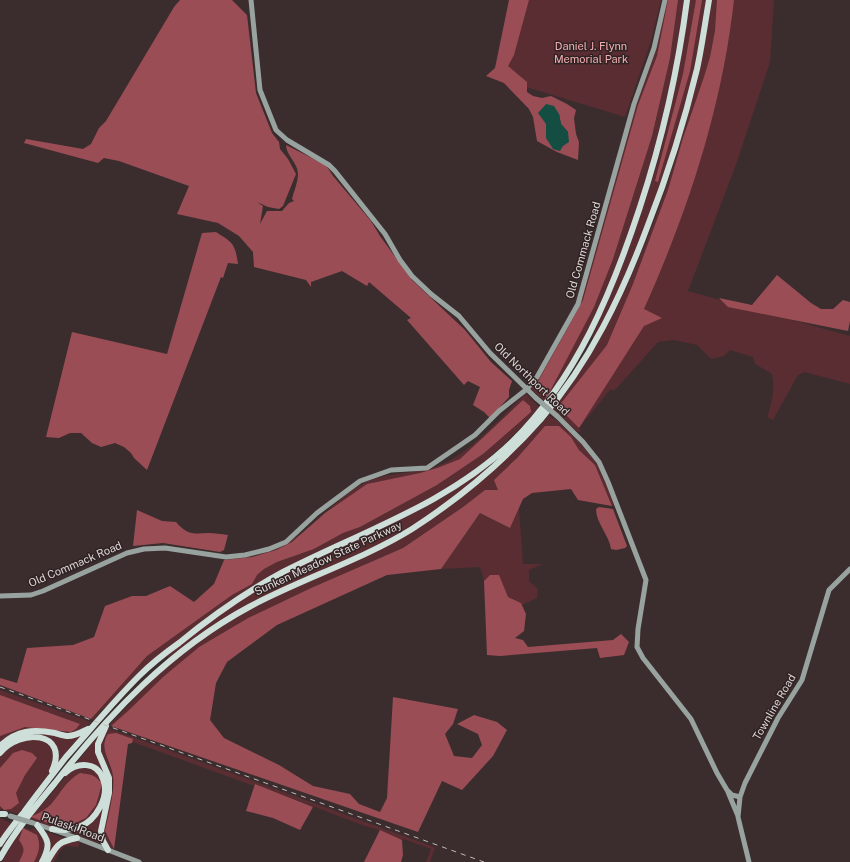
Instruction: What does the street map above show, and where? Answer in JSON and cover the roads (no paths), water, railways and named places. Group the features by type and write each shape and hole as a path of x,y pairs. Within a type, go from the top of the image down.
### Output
{"highway":[{"name":"Sunken Meadow State Parkway","path":"0,844 50,777 92,727 141,674 208,619 247,593 281,574 408,513 442,494 494,458 512,442 533,418 562,381 584,346 596,322 632,233 651,173 668,110 683,35 687,0"},
{"name":"Sunken Meadow State Parkway","path":"0,858 38,802 54,784 78,752 117,709 174,657 205,634 263,599 364,554 409,530 440,510 471,487 519,442 542,417 574,374 598,336 617,301 635,259 666,180 683,123 698,66 709,0"},
{"path":"108,850 103,841 101,831 109,793 108,778 98,752 98,744 103,731 117,709"},
{"path":"0,746 8,739 26,731 40,731 67,736 79,734 92,727"},
{"path":"0,753 13,742 21,738 32,736 42,737 52,744 57,755 55,766 50,777"},
{"path":"52,829 71,830 81,827 89,821 100,807 105,786 101,774 96,769 84,765 78,765 68,771 54,784"},
{"path":"35,824 45,835 48,844 48,852 42,862"},
{"path":"47,862 56,846 61,842 78,838"}],"main road":[{"name":"Old Northport Road","path":"250,0 260,90 276,130 287,140 329,165 335,171 385,234 412,276 458,316 500,364 557,416 583,442 599,462 646,580 638,629 637,647 643,658 691,719 727,790 738,817"},
{"name":"Old Commack Road","path":"0,596 31,595 43,591 121,555 144,549 165,548 226,557 245,556 269,549 286,542 318,513 360,481 391,470 427,468 475,435 500,411 527,389 537,377 578,304 634,104 654,48 665,0"},
{"name":"Townline Road","path":"749,862 738,817 740,797 748,776 778,718 802,680 829,590 850,569"},
{"path":"727,790 740,797"},
{"name":"Pulaski Road","path":"4,814 78,838 138,862"}],"railway":[{"path":"0,687 484,862"}],"park label":[{"name":"Daniel J. Flynn Memorial Park","path":"591,52"}]}
